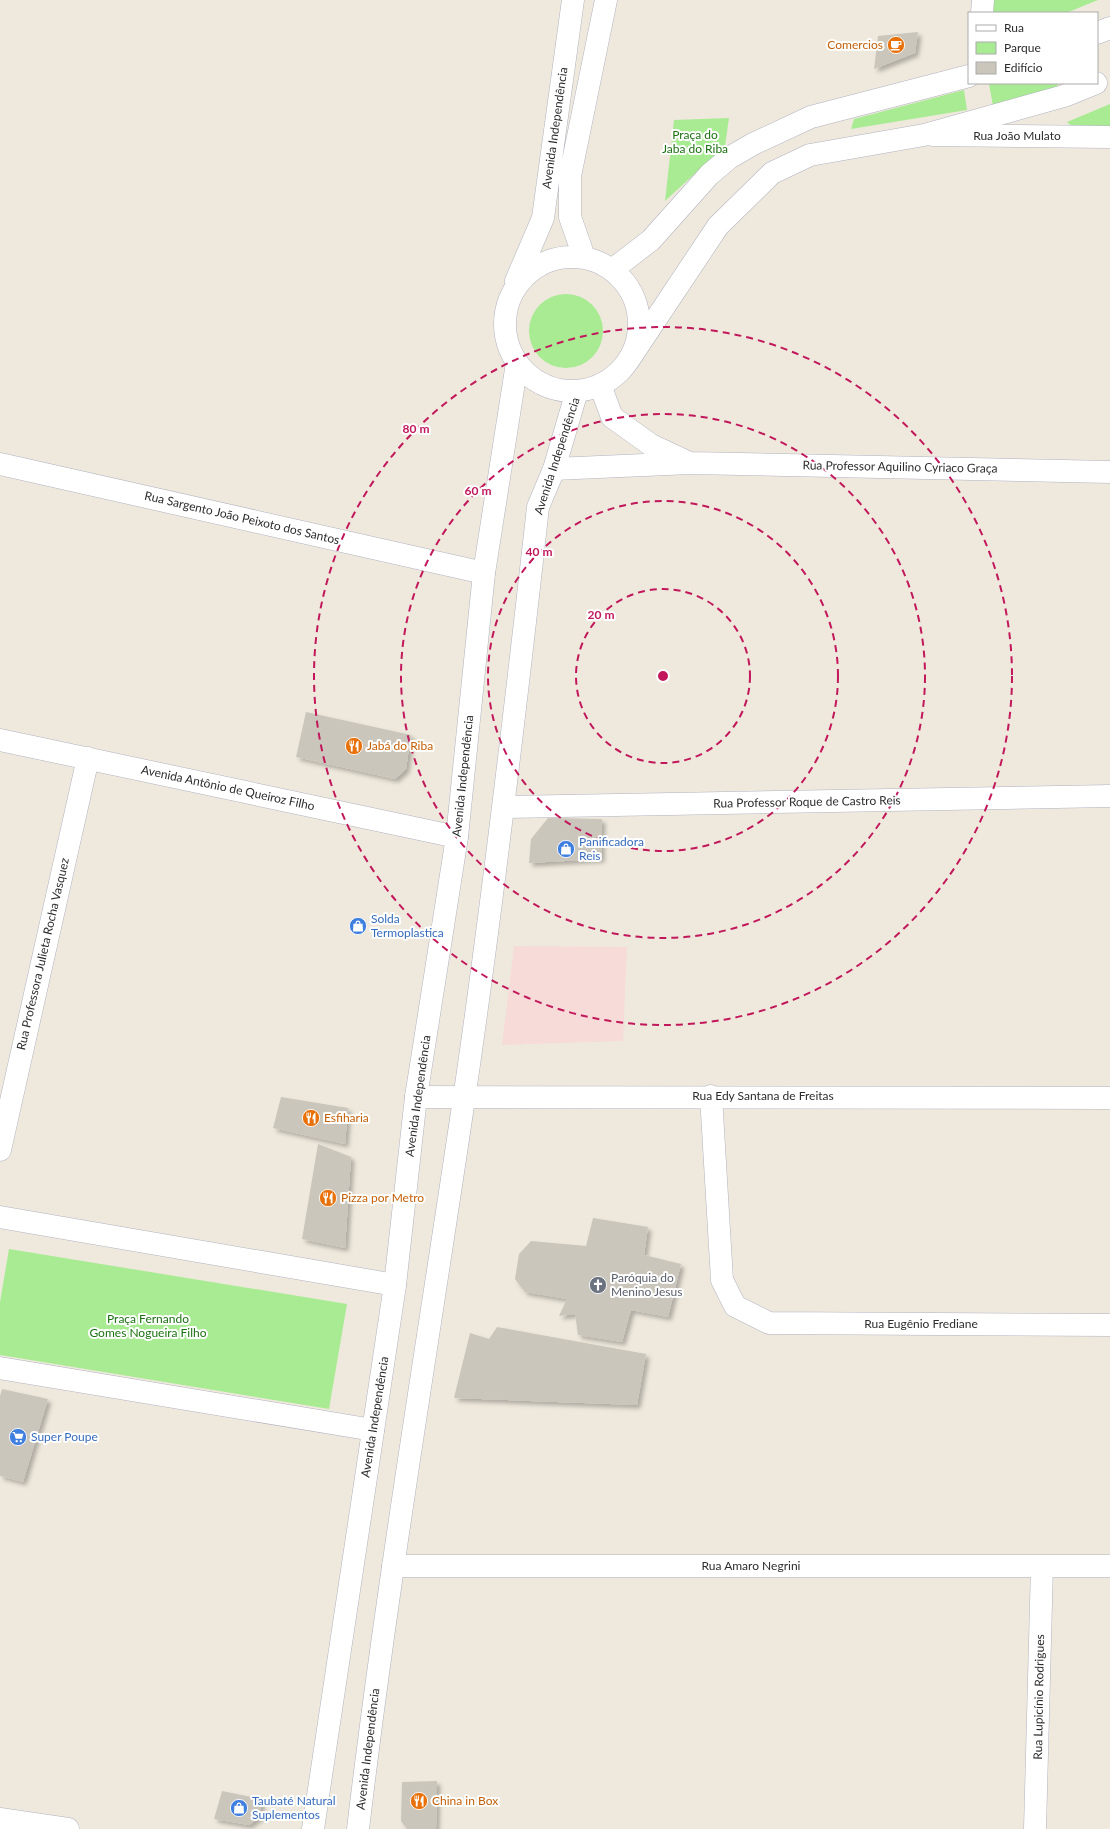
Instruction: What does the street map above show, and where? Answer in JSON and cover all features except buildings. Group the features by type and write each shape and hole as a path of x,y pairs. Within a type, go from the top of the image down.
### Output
{"street":[{"name":"Avenida Independência","path":"509,298 543,218 573,0"},
{"name":"Avenida Independência","path":"584,257 570,217 570,176 606,0"},
{"path":"982,12 983,0"},
{"path":"1098,33 1110,28"},
{"path":"612,270 651,240 710,174 729,158 753,144 811,117 968,76"},
{"path":"1098,83 1110,78"},
{"path":"628,361 636,342 639,322 636,302 627,284 612,270 595,260 584,257 566,256 554,259 532,269 519,282 509,298 505,314 505,331 509,348 517,363 533,380 554,389 577,391 600,385 616,375 628,361 718,226 772,173 810,155 924,135 1064,96 1094,84"},
{"name":"Rua João Mulato","path":"924,135 1110,136"},
{"name":"Avenida Independência","path":"313,1829 395,1285 416,1097 457,837 484,573 517,363"},
{"name":"Rua Professor Aquilino Cyriaco Graça","path":"600,385 612,416 651,445 690,463"},
{"name":"Avenida Independência","path":"358,1829 392,1566 464,1098 504,807 538,507 554,469 577,391"},
{"name":"Rua Professor Aquilino Cyriaco Graça","path":"554,469 690,463 1110,472"},
{"name":"Rua Sargento João Peixoto dos Santos","path":"0,464 484,573"},
{"name":"Avenida Antônio de Queiroz Filho","path":"0,740 457,837"},
{"name":"Rua Professora Julieta Rocha Vasquez","path":"0,1150 2,1126 88,758"},
{"name":"Rua Professor Roque de Castro Reis","path":"504,807 1110,796"},
{"name":"Rua Edy Santana de Freitas","path":"416,1097 711,1096 1110,1098"},
{"name":"Rua Eugênio Frediane","path":"711,1096 722,1280 735,1306 770,1323 1110,1325"},
{"path":"0,1218 395,1285"},
{"path":"0,1368 373,1430"},
{"name":"Rua Amaro Negrini","path":"392,1566 1110,1566"},
{"name":"Rua Lupicínio Rodrigues","path":"1035,1829 1042,1566"},
{"path":"0,1819 68,1829"}],"shaded area":[{"path":"514,946 627,947 623,1041 502,1045"}],"green space":[{"path":"991,0 1098,0 1068,12 990,12"},
{"path":"989,84 1057,84 1059,90 993,106"},
{"path":"964,90 967,110 851,129 854,119"},
{"path":"1110,104 1110,128 1074,128 1067,122"},
{"name":"Praça do Jaba do Riba","path":"729,118 725,146 665,201 674,120"},
{"path":"559,294 573,294 587,300 597,310 603,324 603,338 597,352 587,362 573,368 559,368 545,362 535,352 529,338 529,324 535,310 545,300"},
{"name":"Praça Fernando Gomes Nogueira Filho","path":"9,1249 347,1304 329,1409 0,1355 0,1302"}],"place":[{"name":"Comercios","path":"896,45"},
{"name":"Jabá do Riba","path":"354,746"},
{"name":"Panificadora Reis","path":"566,849"},
{"name":"Solda Termoplastica","path":"358,926"},
{"name":"Esfiharia","path":"311,1118"},
{"name":"Pizza por Metro","path":"328,1198"},
{"name":"Paróquia do Menino Jesus","path":"598,1285"},
{"name":"Super Poupe","path":"18,1437"},
{"name":"China in Box","path":"419,1801"},
{"name":"Taubaté Natural Suplementos","path":"239,1808"}]}
